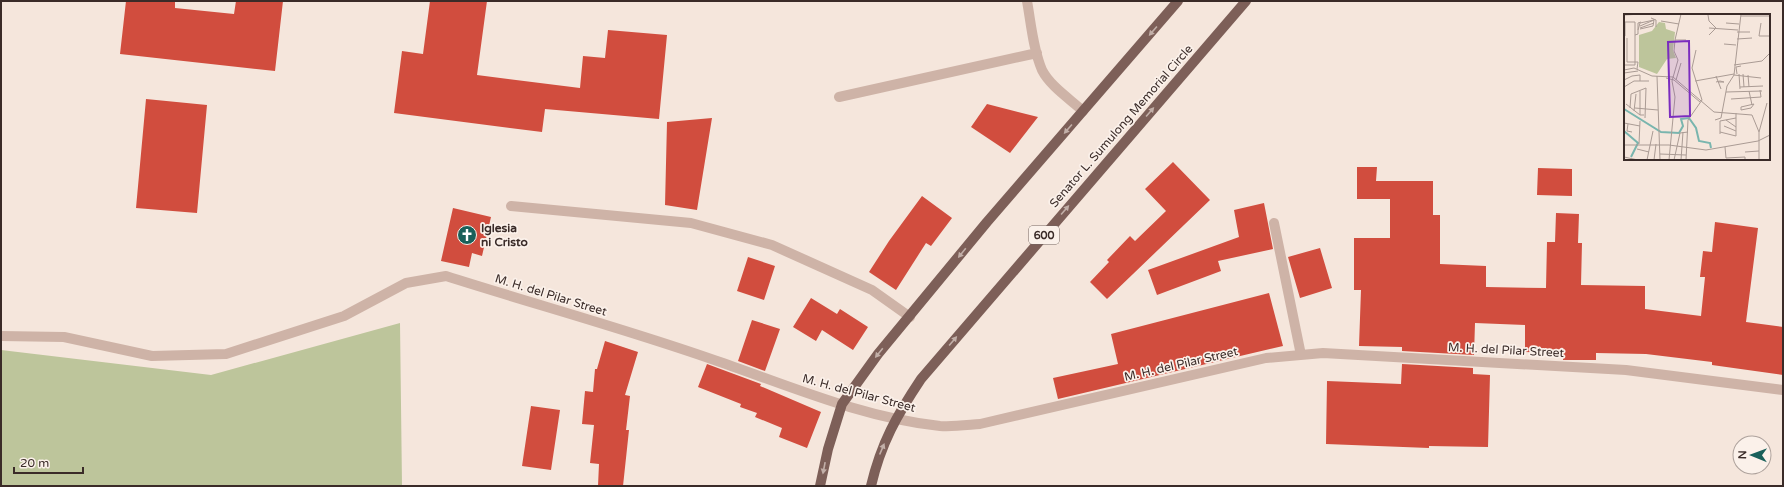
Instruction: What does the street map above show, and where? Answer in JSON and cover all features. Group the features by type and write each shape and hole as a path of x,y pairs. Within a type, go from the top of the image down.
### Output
{"main road":[{"path":"820,486 828,449 842,404 878,354 987,222 1178,1"},
{"name":"Senator L. Sumulong Memorial Circle","path":"871,486 877,461 895,418 926,372 1246,1"}],"street":[{"path":"1027,1 1037,53 1043,71 1054,86 1083,112"},
{"path":"839,97 1037,53"},
{"path":"512,206 691,223 758,241 772,245 872,290 910,317"},
{"path":"1274,223 1301,355"},
{"name":"M. H. del Pilar Street","path":"1,336 64,337 152,356 226,354 344,316 406,283 446,276 720,362 797,390 842,404 895,418 942,426 980,424 1266,358 1323,353 1626,370 1783,390"}],"green space":[{"path":"400,323 402,486 1,486 1,350 211,375"}],"building":[{"path":"126,1 175,1 175,8 234,14 236,1 283,1 275,71 120,54"},
{"path":"430,1 487,1 477,75 580,88 583,56 605,58 608,30 667,35 659,119 545,109 542,132 394,113 402,51 423,54"},
{"path":"146,99 207,105 197,213 136,208"},
{"path":"987,104 1038,117 1010,153 971,127"},
{"path":"712,118 697,210 665,205 667,122"},
{"path":"1173,162 1210,200 1107,299 1090,282 1109,262 1107,260 1130,236 1135,241 1166,211 1145,189"},
{"path":"1357,167 1377,167 1376,181 1433,181 1433,215 1440,215 1440,264 1486,266 1486,287 1546,288 1547,242 1555,242 1556,213 1579,214 1578,243 1582,243 1581,285 1645,286 1645,309 1701,316 1705,277 1700,277 1703,251 1712,252 1715,222 1758,228 1746,322 1783,327 1783,375 1712,365 1712,362 1646,354 1596,353 1596,360 1563,360 1563,353 1525,352 1525,325 1475,323 1474,355 1402,351 1402,347 1359,346 1361,290 1354,290 1354,238 1390,238 1390,199 1357,199"},
{"path":"1538,168 1572,169 1572,196 1537,195"},
{"path":"922,196 952,218 931,246 926,243 896,290 869,272 889,241"},
{"path":"1264,203 1273,249 1218,261 1221,271 1157,295 1148,270 1239,237 1234,210"},
{"name":"Iglesia ni Cristo","path":"453,208 491,217 482,256 472,253 469,267 441,261"},
{"path":"1320,248 1332,288 1300,298 1288,257"},
{"path":"748,257 775,266 764,300 737,291"},
{"path":"1269,293 1283,346 1058,399 1053,378 1118,364 1111,334"},
{"path":"811,298 837,314 840,309 868,327 853,350 822,330 816,341 793,327"},
{"path":"752,320 780,329 765,371 738,361"},
{"path":"605,341 638,352 625,395 630,396 626,430 629,430 623,486 598,486 599,464 590,463 594,425 582,424 585,391 593,392 595,369 597,369"},
{"path":"707,364 761,384 760,386 821,412 807,448 779,437 782,428 755,417 757,413 740,407 741,404 698,387"},
{"path":"1402,364 1473,368 1473,374 1490,375 1488,447 1429,446 1429,448 1326,444 1327,381 1401,384"},
{"path":"531,406 560,410 551,470 522,466"}],"place":[{"name":"Iglesia ni Cristo","path":"467,235"}]}
